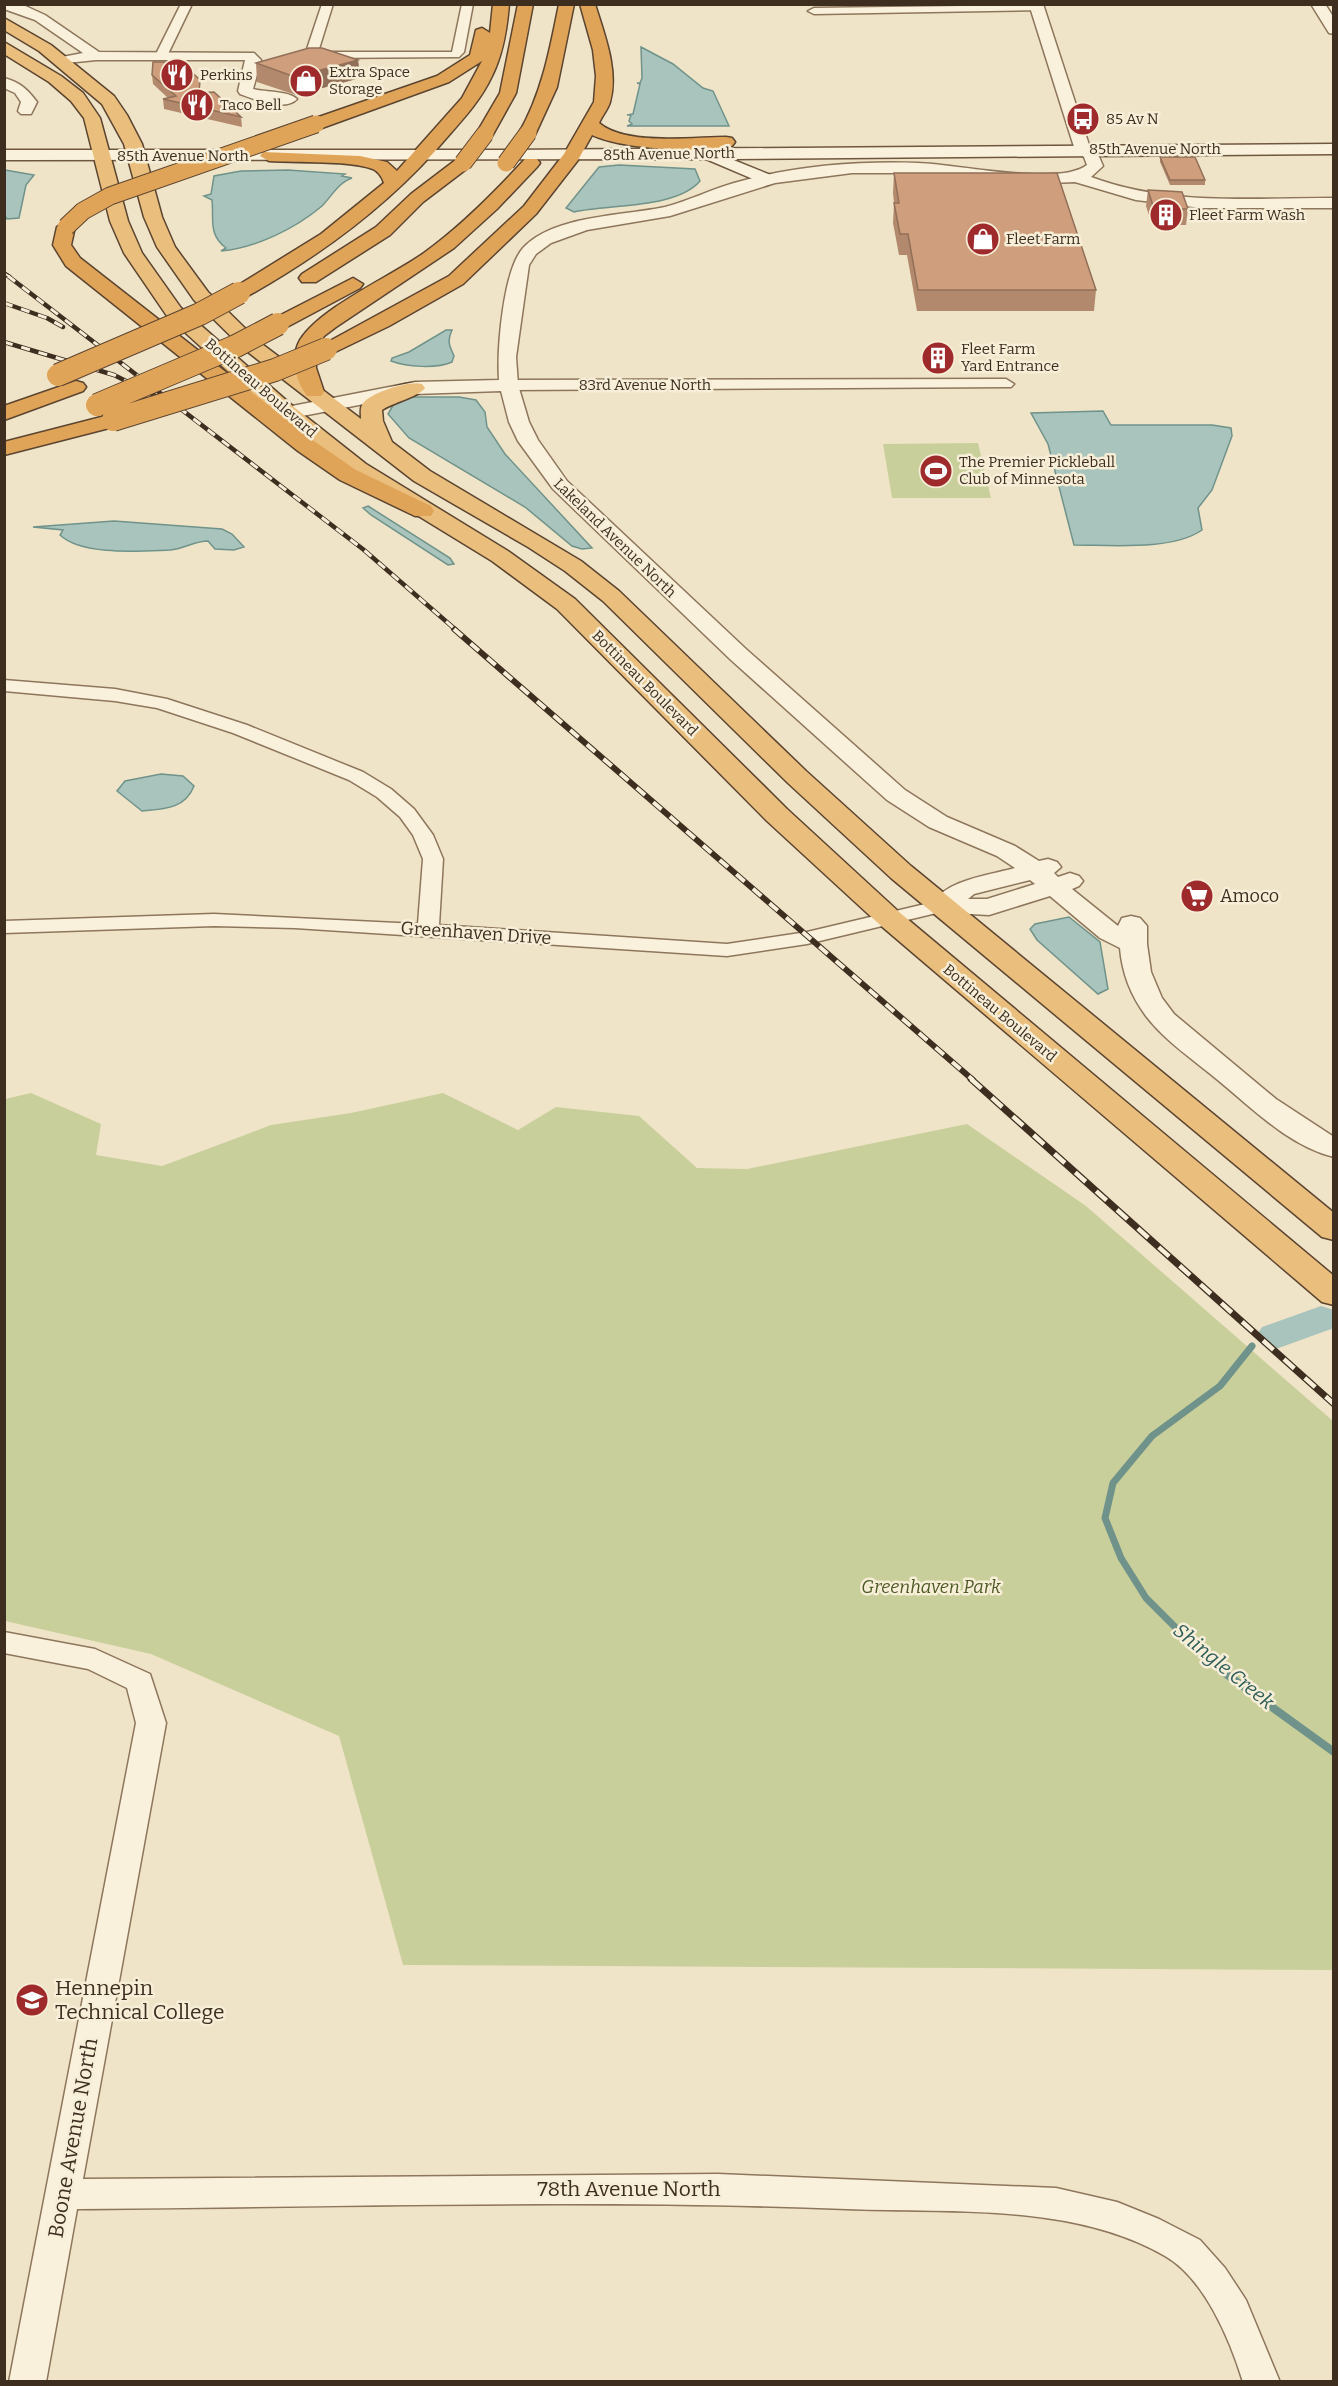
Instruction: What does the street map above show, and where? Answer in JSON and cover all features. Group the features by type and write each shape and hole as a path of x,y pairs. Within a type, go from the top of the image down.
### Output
{"highway":[{"path":"423,511 348,475 306,446 73,262 62,245 66,227 83,211 110,196 423,87 459,70 477,57 489,4"},
{"path":"4,414 146,359 243,302 343,229 430,149 466,106 488,68 501,4"},
{"path":"296,285 383,231 417,198 463,162 485,134 508,93 526,4"},
{"path":"490,179 506,163 542,110 557,57 567,4"},
{"path":"4,449 113,420 265,373 326,349 382,322 456,280 530,210 575,149 602,102 604,76 601,50 587,4"},
{"name":"Bottineau Boulevard","path":"4,23 62,61 108,100 119,115 134,150 153,217 166,247 186,278 251,345 422,476 573,566 611,596 797,777 942,906 1334,1230"},
{"name":"Bottineau Boulevard","path":"8,49 76,98 92,118 119,221 133,254 174,312 287,413 358,470 500,556 566,604 777,815 889,918 1334,1294"},
{"path":"557,57 563,79 558,110"},
{"path":"4,70 62,61"},
{"path":"590,124 600,133 618,139 726,142"},
{"path":"320,398 302,354 307,343 317,332 451,242 485,213 531,163 549,133"},
{"path":"269,156 369,162 390,174 393,184"},
{"path":"4,440 97,405 226,351 370,274"},
{"path":"4,397 180,322 243,302"},
{"path":"382,445 372,421 371,407 390,396 415,388"}],"main road":[{"name":"85th Avenue North","path":"575,149 629,155 1334,141"},
{"name":"85th Avenue North","path":"4,146 102,150 575,149 726,142 1334,149"},
{"name":"85th Avenue North","path":"134,150 269,156 430,149"},
{"name":"85th Avenue North","path":"4,155 102,150"},
{"path":"744,171 739,164 744,158 770,152"},
{"path":"629,155 710,157 726,161 768,180"}],"street":[{"path":"161,56 187,4"},
{"path":"328,4 312,52 315,55 455,55 458,52 468,4"},
{"path":"1318,4 1334,30"},
{"path":"4,5 19,8 58,29 96,57"},
{"path":"814,11 1037,6 1082,146 1091,155 1095,166 1086,174 1074,176"},
{"path":"62,61 96,57 249,56 254,60 245,91 268,98 289,99"},
{"path":"4,82 27,96 29,102 26,111"},
{"name":"Lakeland Avenue North","path":"1074,176 1041,179 953,170 900,168 838,170 768,180 731,189 676,209 581,227 547,240 524,256 520,265 507,357 509,385 519,422 548,472 574,500 722,640 902,799 938,822 1055,875 1109,932 1131,943 1140,981 1148,997 1159,1014 1180,1036 1285,1120 1316,1140 1334,1148"},
{"path":"1074,176 1108,189 1171,199 1334,202"},
{"name":"83rd Avenue North","path":"287,413 320,398 415,388 509,385 1006,384"},
{"path":"4,685 106,694 160,703 240,729 365,782 384,793 407,813 423,835 432,859 428,930"},
{"path":"942,906 989,907 1055,875"},
{"name":"Greenhaven Drive","path":"4,927 214,920 295,922 727,950 807,938 942,906"},
{"name":"Boone Avenue North","path":"4,1642 95,1660 140,1682 151,1723 27,2382"},
{"name":"78th Avenue North","path":"63,2193 706,2189 1028,2201 1088,2208 1136,2223 1185,2249 1219,2287 1239,2321 1262,2382"}],"green space":[{"name":"The Premier Pickleball Club of Minnesota","path":"978,443 991,498 892,498 883,444"},
{"name":"Greenhaven Park","path":"31,1093 101,1124 96,1155 162,1166 271,1125 351,1113 443,1093 518,1130 556,1107 639,1116 697,1168 747,1169 967,1124 1086,1206 1333,1421 1333,1970 403,1965 339,1736 151,1654 5,1621 5,1099"}],"water":[{"path":"641,47 673,64 703,88 713,91 729,126 627,126 632,124 629,121 631,115 627,115 633,114 640,84 637,83 640,83 642,78"},
{"path":"619,165 695,169 700,181 675,197 659,201 574,212 566,208 599,167"},
{"path":"5,170 34,175 26,185 19,218 7,219 5,216"},
{"path":"288,170 345,174 342,176 352,178 339,186 312,214 288,229 248,246 221,251 226,248 214,232 212,200 204,196 211,194 214,176 241,171"},
{"path":"446,330 452,330 449,340 454,356 452,362 438,366 422,366 391,361 392,358 409,352"},
{"path":"407,397 459,397 476,400 485,412 487,427 505,454 592,548 582,549 572,546 525,507 409,438 388,414 395,402"},
{"path":"1103,411 1111,425 1212,425 1231,428 1232,436 1212,490 1198,508 1202,530 1189,537 1158,544 1074,545 1048,444 1031,413"},
{"path":"368,506 450,558 454,564 448,565 371,515 363,508"},
{"path":"114,521 222,529 232,534 244,547 234,550 215,549 208,541 170,550 112,551 70,542 60,535 63,530 33,527"},
{"path":"161,774 183,776 194,786 190,794 173,806 142,811 117,791 125,781"},
{"path":"1069,917 1100,942 1108,989 1098,994 1037,940 1030,929 1035,924"}],"building":[{"path":"309,48 322,48 358,60 295,77 256,63"},
{"path":"153,62 181,62 200,80 199,93 214,92 241,117 163,99 176,96 152,75"},
{"path":"1160,157 1195,157 1205,180 1170,180"},
{"name":"Fleet Farm","path":"894,173 1057,173 1096,290 918,290 908,234 900,234 894,203 899,203"},
{"path":"1148,190 1182,192 1188,209 1154,209"}],"waterway":[{"name":"Shingle Creek","path":"1276,1336 1321,1319"},
{"name":"Shingle Creek","path":"1203,1655 1146,1598 1121,1558 1105,1518 1113,1483 1152,1436 1220,1386 1252,1346"},
{"name":"Shingle Creek","path":"1202,1653 1222,1671 1334,1752"}],"railway":[{"path":"4,273 10,277"},
{"path":"8,276 364,550 456,630"},
{"path":"4,303 47,318 63,327"},
{"path":"4,342 114,375 154,395"},
{"path":"454,629 973,1080"},
{"path":"971,1079 1334,1404"}],"place":[{"name":"Perkins","path":"177,75"},
{"name":"Extra Space Storage","path":"306,81"},
{"name":"Taco Bell","path":"197,105"},
{"name":"85 Av N","path":"1083,119"},
{"name":"Fleet Farm Wash","path":"1166,215"},
{"name":"Fleet Farm","path":"983,239"},
{"name":"Fleet Farm Yard Entrance","path":"938,358"},
{"name":"The Premier Pickleball Club of Minnesota","path":"936,471"},
{"name":"Amoco","path":"1197,896"},
{"name":"Hennepin Technical College","path":"32,2000"}]}
